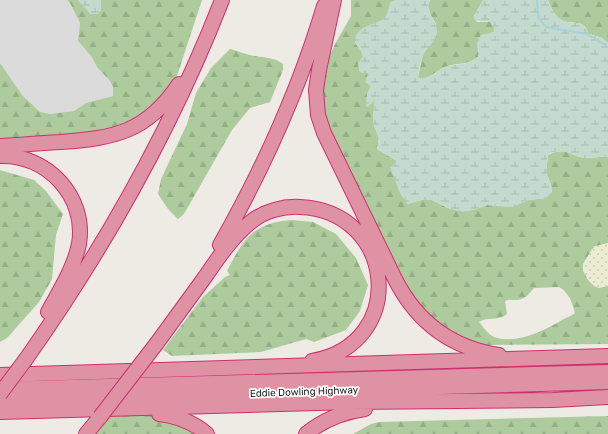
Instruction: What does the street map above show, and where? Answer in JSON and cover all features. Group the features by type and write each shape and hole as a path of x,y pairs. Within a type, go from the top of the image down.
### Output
{"highway":[{"path":"0,394 89,264 132,192 171,117 203,47 222,0"},
{"path":"158,343 207,268 252,187 290,102 307,59 326,0"},
{"path":"334,0 317,78 316,96 318,115 324,133 404,296 413,309 424,320 444,335 458,343 490,353 546,359"},
{"path":"0,146 93,139 113,135 126,130 146,119 163,105 203,47"},
{"path":"0,156 17,157 29,160 53,174 70,195 79,219 79,244 72,264 23,359 0,389"},
{"path":"87,434 158,343 213,265 234,239 252,221 274,210 297,207 319,210 339,218 350,226 362,239 370,250 376,263 379,277 379,291 376,306 370,320 356,339 331,356 307,362 256,368"},
{"path":"0,375 608,356"},
{"name":"Eddie Dowling Highway","path":"0,389 608,372"},
{"name":"Eddie Dowling Highway","path":"0,400 608,382"},
{"path":"553,400 608,397"},
{"path":"0,412 444,401 608,401"},
{"path":"306,434 330,418 352,411 373,407 444,401"},
{"path":"117,409 175,417 190,422 207,434"}],"shaded area":[{"path":"0,0 67,0 80,23 78,41 91,56 97,67 110,81 113,87 113,96 86,103 74,111 50,114 40,113 22,95 0,63"}],"green space":[{"path":"67,0 78,0 91,14 97,14 101,10 101,0 202,0 172,91 123,129 0,145 0,63 22,95 40,112 50,114 74,111 86,103 113,96 113,87 110,81 97,67 91,56 78,41 80,23"},
{"path":"78,0 101,0 101,10 97,14 91,14"},
{"path":"351,0 396,0 390,3 388,12 383,19 362,29 355,43 361,50 375,100 373,118 374,126 379,138 377,149 397,161 407,204 425,199 432,200 450,209 473,210 487,205 512,207 528,200 546,198 552,188 546,172 548,155 554,152 564,151 585,158 608,157 608,243 595,246 592,249 583,264 583,271 588,280 594,286 599,288 608,286 608,344 487,345 471,343 419,317 322,130 317,87 335,44 351,16","holes":["559,287 570,298 575,313 539,332 514,339 497,338 489,334 479,322 486,319 500,318 507,314 505,301 524,298 534,288"]},
{"path":"396,0 430,0 429,9 435,23 437,36 422,58 418,77 420,79 430,76 445,67 470,62 478,57 478,39 481,35 494,32 494,27 490,22 475,21 474,16 483,0 548,0 554,13 560,19 580,23 589,34 602,38 608,43 608,157 585,158 564,151 548,154 546,172 552,192 546,198 528,200 512,207 487,205 463,212 450,209 432,200 425,199 407,204 399,191 390,167 397,161 377,149 379,138 374,126 373,118 375,100 368,107 366,106 367,93 371,86 365,82 368,74 359,71 358,63 363,56 354,37 363,28 384,18 390,3"},
{"path":"430,0 483,0 474,16 477,22 490,22 494,27 494,32 483,35 478,39 478,57 474,60 445,67 430,76 420,79 418,77 423,54 435,38 436,24 430,14 428,6"},
{"path":"548,0 608,0 608,43 602,38 589,34 580,23 560,19 554,13"},
{"path":"230,49 249,55 276,60 283,64 283,70 270,102 250,108 232,130 184,214 178,219 168,209 158,194 161,179 187,124 196,93 211,68"},
{"path":"0,170 34,180 46,191 63,214 56,235 52,279 39,302 7,338 0,342"},
{"path":"292,220 313,222 336,234 356,258 368,285 360,311 346,330 314,342 306,339 261,352 172,356 163,350 203,297 225,277 230,275 227,271 239,250 251,234 268,225"},
{"path":"608,243 608,286 599,288 594,286 588,280 583,271 583,264 595,246"},
{"path":"108,410 151,412 204,434 89,434"},
{"path":"608,416 608,434 353,434 371,424 379,422"}],"waterway":[{"path":"537,0 538,17 546,27 587,34 608,47"}]}
